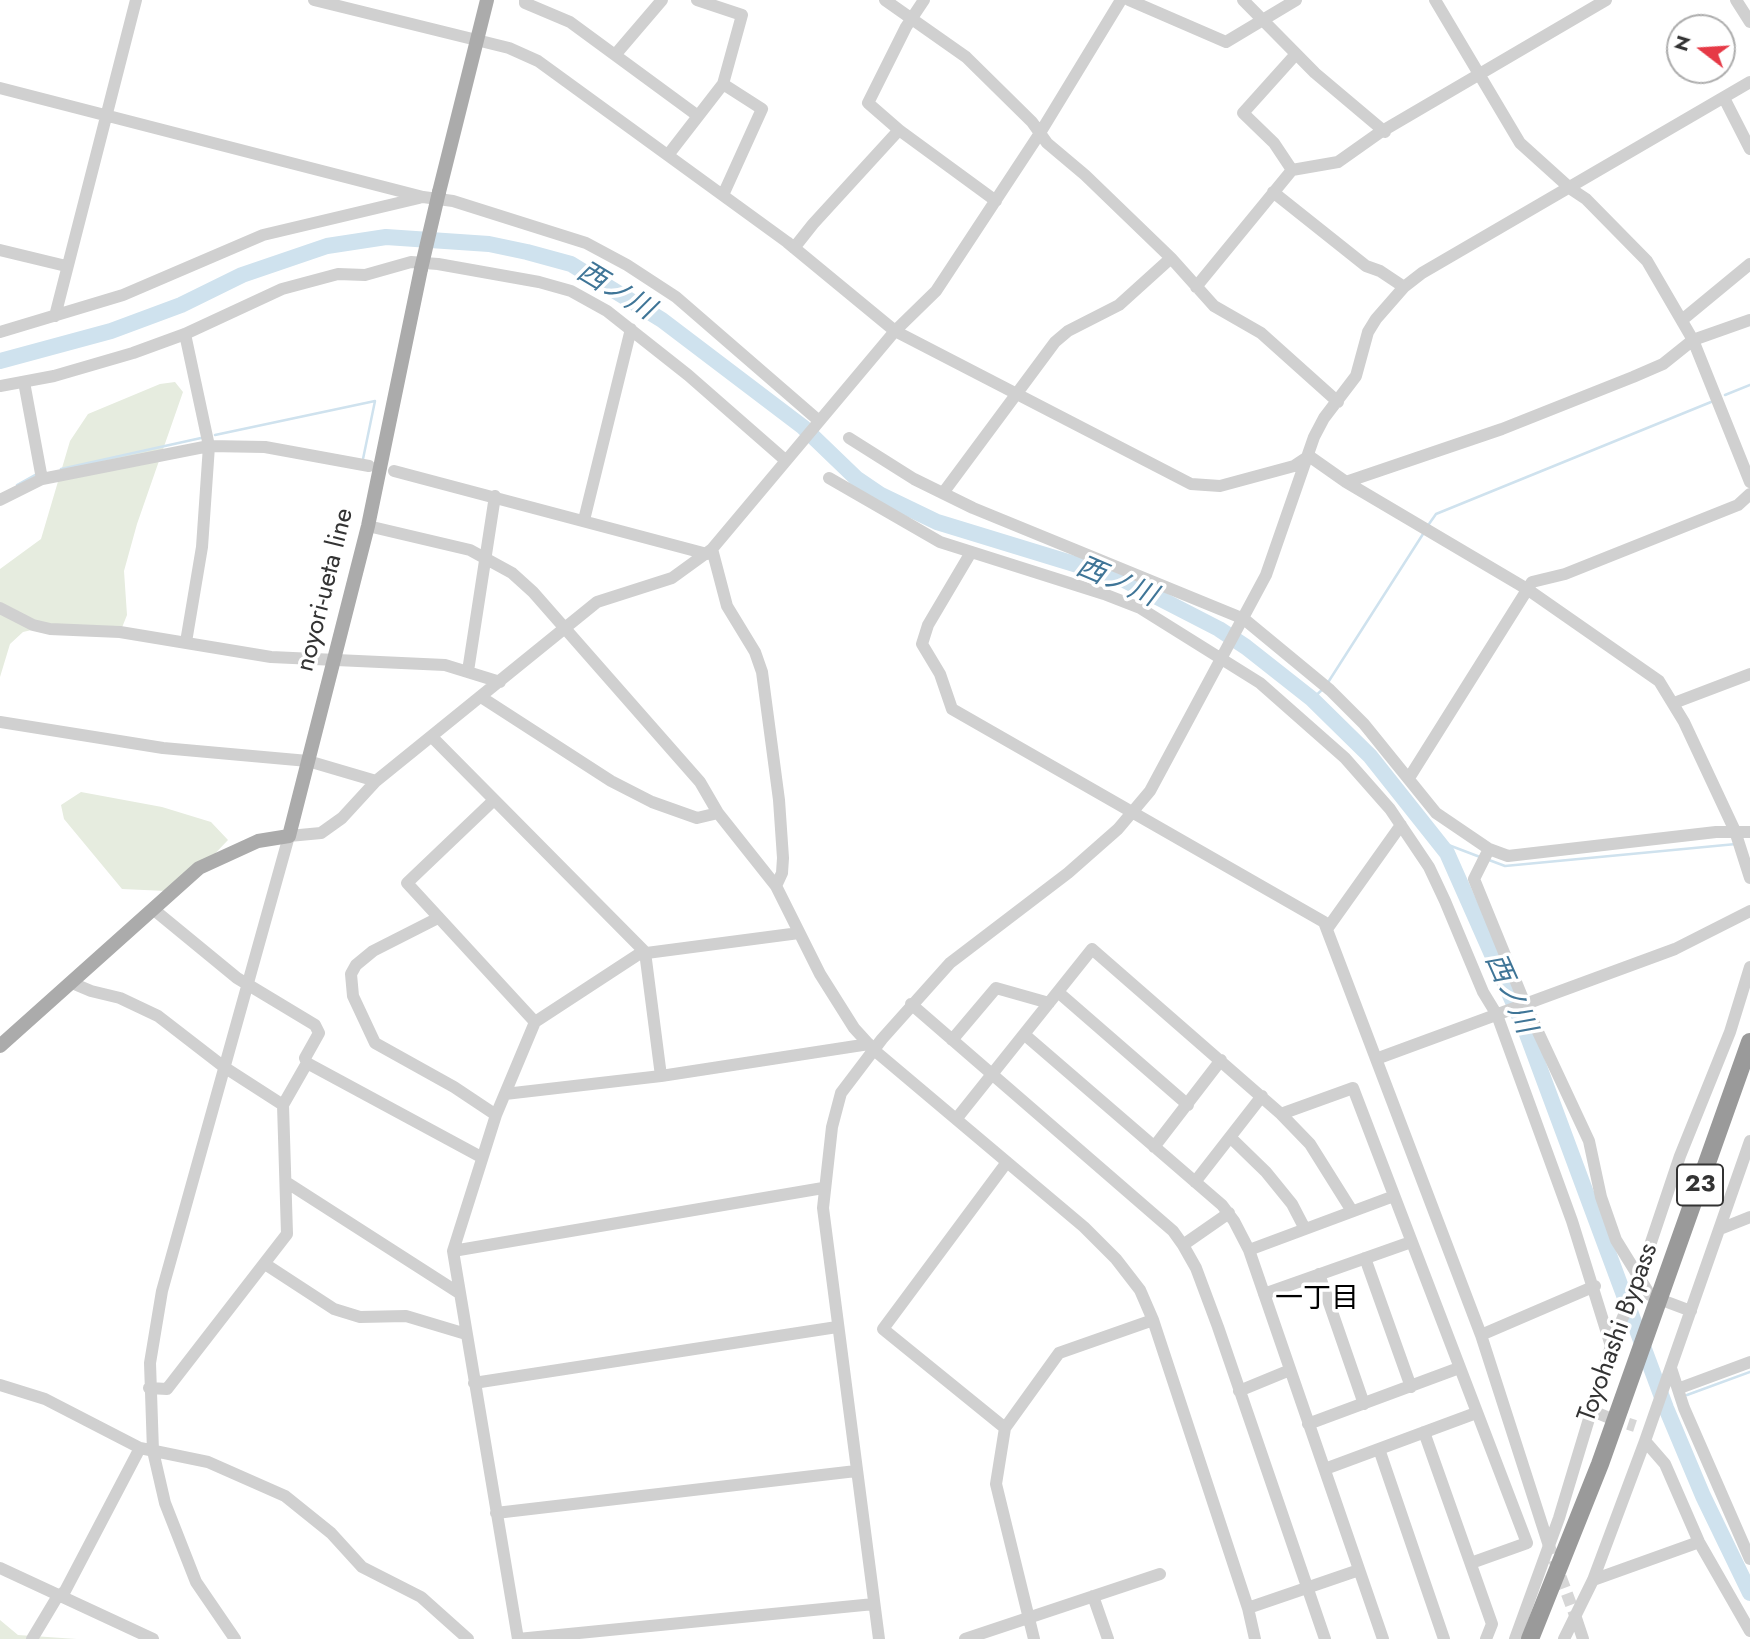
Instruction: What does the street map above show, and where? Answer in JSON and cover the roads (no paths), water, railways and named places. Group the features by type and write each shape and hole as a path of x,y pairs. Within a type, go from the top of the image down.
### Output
{"highway":[{"name":"Toyohashi Bypass","path":"1532,1639 1649,1327 1750,1042"}],"main road":[{"name":"noyori-ueta line","path":"289,836 368,526 421,270 487,0"},
{"path":"0,1046 199,868 258,841 289,836"}],"street":[{"path":"55,316 135,0"},
{"path":"314,0 509,48 538,61 794,248 895,331 1191,484 1220,486 1294,466 1309,456"},
{"path":"525,0 525,3 570,22 698,116"},
{"path":"615,55 662,0"},
{"path":"668,155 723,83 742,15 696,0"},
{"path":"885,0 966,57 1047,143 1085,175 1171,258 1214,306 1261,333 1338,402"},
{"path":"924,0 868,103 899,130 996,201"},
{"path":"235,1639 196,1582 165,1503 147,1450 149,1388 153,1332 162,1291 289,836 321,833 342,818 376,780 500,682 564,625 597,602 672,578 709,551 818,419 895,331 936,291 1040,133 1121,0"},
{"path":"1129,0 1226,42 1296,0"},
{"path":"1243,0 1296,54 1371,123 1385,132"},
{"path":"1435,0 1520,143 1586,199 1647,261 1693,340 1750,482"},
{"path":"1196,287 1292,170 1338,162 1606,0"},
{"path":"1737,0 1750,22"},
{"path":"1292,170 1275,143 1243,113 1296,54"},
{"path":"878,1639 837,1327 823,1188 832,1127 841,1093 872,1047 959,955 1026,908 1135,811 1150,791 1266,575 1324,418 1356,376 1368,332 1404,287 1422,273 1571,189 1750,82"},
{"path":"723,83 762,110 723,195"},
{"path":"0,88 423,197 453,201 586,243 626,264 676,297 818,419"},
{"path":"1724,98 1750,149"},
{"path":"794,248 899,130"},
{"path":"1273,191 1366,266 1380,271 1404,287"},
{"path":"0,332 172,276 263,235 423,197"},
{"path":"0,250 66,266"},
{"path":"943,493 1061,337 1119,305 1171,258"},
{"path":"0,386 133,353 185,334 282,289 338,274 365,275 411,262 550,285 571,291 631,329 784,459"},
{"path":"1682,320 1750,264"},
{"path":"1346,482 1502,429 1633,377 1663,363 1693,340 1750,320"},
{"path":"584,520 631,329"},
{"path":"185,334 209,446 202,547 186,642"},
{"path":"23,382 42,479"},
{"path":"849,438 943,493 1244,619 1326,686 1409,778 1436,813 1488,851 1508,856 1741,833"},
{"path":"0,500 42,479 209,446 265,447 369,466"},
{"path":"1309,456 1346,482 1527,589 1659,681 1674,702 1741,833 1750,878"},
{"path":"394,471 709,551"},
{"path":"829,478 920,532 970,554 1104,594 1140,608 1260,683 1345,758 1401,825 1429,867 1483,992 1497,1015 1613,1342"},
{"path":"1409,778 1532,582 1565,574 1738,505 1750,494"},
{"path":"468,671 495,496"},
{"path":"368,526 450,543 512,573 564,625 699,782 718,813 776,886 843,1013 872,1047 1007,1161 1116,1259 1140,1290 1153,1320 1248,1608 1255,1639"},
{"path":"709,551 727,606 755,652 762,672 779,800 783,858 782,873 776,886"},
{"path":"970,554 928,625 922,644 940,674 952,709 1319,918 1327,929 1481,1335 1548,1544"},
{"path":"0,608 50,629 120,632 271,657 444,665 500,682"},
{"path":"1674,702 1750,674"},
{"path":"481,697 611,781 652,802 697,818 718,813"},
{"path":"0,722 163,748 308,761 376,780"},
{"path":"432,737 645,952 661,1076"},
{"path":"494,800 407,883 513,995 535,1023"},
{"path":"1327,929 1401,825"},
{"path":"1488,851 1474,879 1524,1005 1589,1141 1601,1197 1616,1240 1636,1282 1650,1295"},
{"path":"153,909 247,986 318,1028 319,1033 305,1058 307,1063 481,1157"},
{"path":"1376,1059 1675,949 1750,911"},
{"path":"438,918 373,951 356,965 351,974 353,996 375,1043 454,1087 496,1115"},
{"path":"799,933 645,952 535,1023 496,1115 453,1251 518,1639 874,1604"},
{"path":"957,1118 1092,949 1281,1114 1310,1144 1352,1212"},
{"path":"1515,1639 1559,1518 1613,1342 1656,1221 1730,1032 1750,967"},
{"path":"72,983 91,992 120,998 158,1016 224,1067 282,1105"},
{"path":"952,1040 996,988 1049,1003"},
{"path":"1058,992 1188,1105"},
{"path":"911,1004 1173,1231 1183,1245 1196,1268 1325,1639"},
{"path":"1025,1035 1229,1213 1249,1250 1383,1639"},
{"path":"505,1094 872,1047"},
{"path":"1154,1147 1221,1060"},
{"path":"149,1388 167,1389 287,1234 282,1105 307,1063"},
{"path":"1281,1114 1353,1088 1527,1543 1471,1563"},
{"path":"1195,1182 1262,1096"},
{"path":"1230,1137 1266,1172 1292,1204 1306,1229"},
{"path":"1564,1639 1593,1580 1669,1374 1750,1141"},
{"path":"1005,1428 883,1329 1007,1161"},
{"path":"286,1182 459,1293"},
{"path":"453,1251 823,1188"},
{"path":"1249,1250 1394,1196"},
{"path":"1183,1245 1229,1213"},
{"path":"1720,1229 1750,1217"},
{"path":"1264,1294 1411,1242"},
{"path":"1366,1258 1411,1387"},
{"path":"265,1264 334,1309 360,1317 406,1316 466,1334"},
{"path":"1319,1274 1364,1404"},
{"path":"1481,1335 1595,1286"},
{"path":"1667,1302 1691,1311"},
{"path":"1034,1639 996,1484 1005,1428 1059,1353 1153,1320"},
{"path":"474,1383 837,1327"},
{"path":"1680,1388 1750,1362"},
{"path":"1308,1424 1460,1368"},
{"path":"1239,1391 1290,1370"},
{"path":"1669,1374 1680,1388 1684,1408 1750,1559"},
{"path":"0,1385 45,1399 147,1450 208,1462 285,1496 331,1533 362,1567 421,1597 468,1639"},
{"path":"1590,1410 1607,1417"},
{"path":"1325,1469 1476,1413"},
{"path":"1635,1426 1647,1435 1665,1464 1699,1542 1750,1631"},
{"path":"1424,1432 1492,1624 1486,1639"},
{"path":"32,1639 58,1596 65,1591 147,1450"},
{"path":"1379,1450 1444,1639"},
{"path":"496,1513 856,1471"},
{"path":"1737,1528 1750,1523"},
{"path":"1593,1580 1699,1542"},
{"path":"0,1568 153,1639"},
{"path":"1248,1608 1359,1570"},
{"path":"965,1639 1160,1574"},
{"path":"1093,1596 1108,1639"},
{"path":"1576,1618 1583,1639"}],"waterway":[{"name":"西ノ川","path":"0,361 111,331 181,305 242,275 327,246 386,237 489,244 527,252 571,264 662,320 803,427 856,478 881,495 937,522 1120,578 1219,629 1246,647 1312,699 1370,756 1447,853 1525,1029 1666,1408 1703,1496 1750,1593"},
{"path":"1725,395 1750,385"},
{"path":"215,435 375,401 363,459"},
{"path":"1429,524 1436,514 1711,402"},
{"path":"61,469 201,438"},
{"path":"17,485 35,475"},
{"path":"1327,684 1423,534"},
{"path":"1312,699 1323,689"},
{"path":"1438,841 1480,857"},
{"path":"1489,860 1505,866 1736,844"},
{"path":"1687,1395 1750,1372"}],"tunnel":[{"path":"1611,1418 1635,1426"},
{"path":"1548,1543 1576,1618"}],"district":[{"name":"一丁目","path":"1317,1300"}]}
